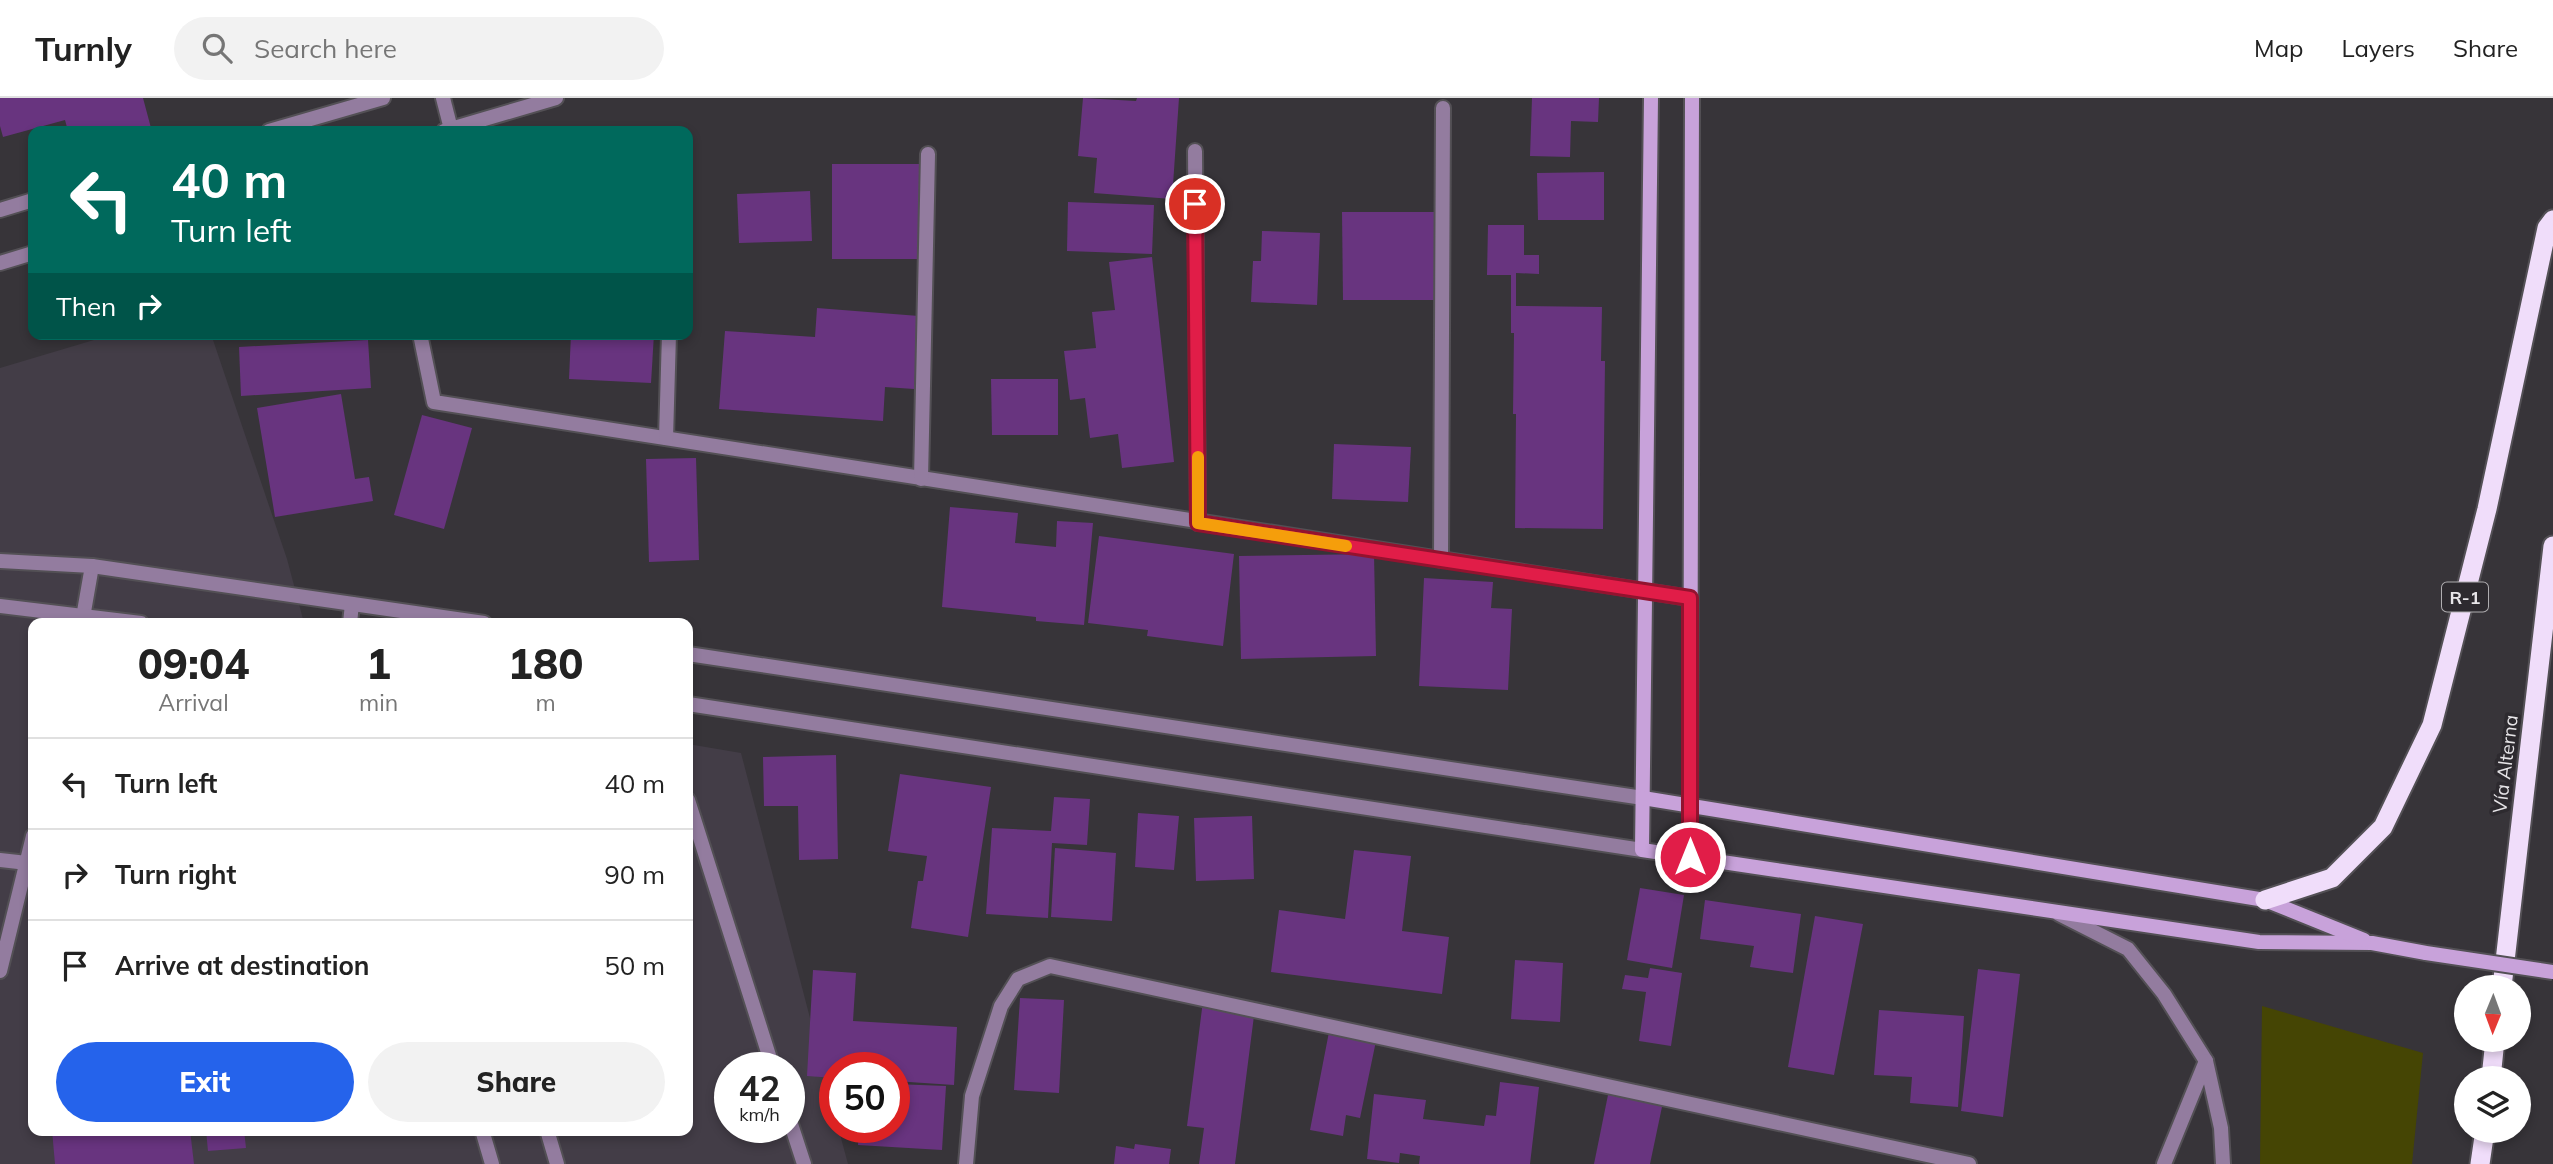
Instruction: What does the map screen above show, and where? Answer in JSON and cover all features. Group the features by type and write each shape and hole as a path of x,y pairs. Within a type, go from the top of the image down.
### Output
{"highway":[{"name":"R-1","path":"2265,900 2332,878 2383,827 2432,725 2487,509 2547,228 2553,220"},
{"name":"Vía Alterna","path":"2503,975 2553,546"},
{"path":"2480,1164 2482,1143"}],"main road":[{"path":"1642,850 1651,98"},
{"path":"1690,857 1692,98"},
{"name":"R-1","path":"1643,798 2265,900 2372,943"},
{"name":"R-1","path":"1642,850 2259,942 2372,943 2553,972"}],"street":[{"path":"287,126 383,98"},
{"path":"443,98 446,126"},
{"path":"461,126 556,98"},
{"path":"1441,561 1443,108"},
{"path":"1195,151 1198,523"},
{"path":"922,479 928,154"},
{"path":"0,210 28,202"},
{"path":"0,263 28,255"},
{"path":"421,340 434,402 1690,598"},
{"path":"666,438 669,340"},
{"path":"0,561 92,566 352,604 418,618"},
{"path":"83,618 92,566"},
{"path":"351,618 352,604"},
{"path":"0,606 77,618"},
{"path":"693,655 1643,798"},
{"path":"693,705 1642,850"},
{"path":"693,816 768,1052"},
{"path":"0,971 28,858"},
{"path":"0,860 27,863"},
{"path":"2059,914 2128,949 2164,994 2206,1061 2221,1128 2223,1164"},
{"path":"966,1164 972,1096 1001,1006 1018,979 1050,966 1969,1164"},
{"path":"2164,1164 2206,1061"},
{"path":"484,1136 492,1164"},
{"path":"549,1136 557,1164"},
{"path":"797,1143 804,1164"}],"shaded area":[{"path":"94,340 213,340 287,559 303,618 28,618 28,1136 693,1136 693,745 741,753 819,1053 819,1143 842,1143 848,1164 0,1164 0,368"},
{"path":"2262,1006 2423,1053 2412,1164 2260,1164"}],"building":[{"path":"0,98 143,98 150,126 67,126 65,120 43,126 28,126 28,130 3,137 0,126"},
{"path":"1083,98 1136,101 1137,98 1179,98 1172,199 1094,193 1097,158 1078,156"},
{"path":"1532,98 1599,98 1598,122 1571,121 1570,157 1530,156"},
{"path":"832,164 920,164 920,259 832,259"},
{"path":"1604,172 1604,220 1538,220 1537,173"},
{"path":"810,191 812,241 739,243 737,194"},
{"path":"1068,202 1154,205 1152,254 1067,251"},
{"path":"1342,212 1435,212 1436,300 1343,300"},
{"path":"1488,225 1524,225 1524,255 1539,255 1539,274 1516,273 1516,306 1602,307 1601,361 1605,361 1603,529 1515,528 1516,414 1513,414 1514,333 1511,333 1511,275 1487,275"},
{"path":"1262,231 1320,233 1317,305 1251,302 1253,261 1261,261"},
{"path":"1152,257 1174,462 1122,468 1118,434 1090,438 1085,398 1070,400 1064,351 1096,348 1092,312 1115,310 1109,262"},
{"path":"817,308 919,316 914,389 885,387 883,421 719,409 725,331 815,337"},
{"path":"368,340 371,388 241,396 239,347"},
{"path":"571,340 654,340 651,383 569,379"},
{"path":"991,379 1058,379 1058,435 992,435"},
{"path":"341,394 355,479 369,477 373,501 275,517 257,408"},
{"path":"422,415 472,428 444,529 394,515"},
{"path":"1334,444 1411,447 1408,502 1332,499"},
{"path":"696,458 699,560 649,562 646,459"},
{"path":"950,507 1018,513 1015,543 1056,547 1057,521 1093,523 1084,625 942,607"},
{"path":"1099,536 1234,554 1223,646 1147,636 1148,630 1088,623"},
{"path":"1374,554 1376,656 1241,659 1239,556"},
{"path":"1424,578 1493,582 1491,608 1512,609 1508,690 1419,686"},
{"path":"836,755 838,859 799,860 798,806 764,806 763,757"},
{"path":"900,774 991,787 968,937 911,928 918,881 923,881 927,856 888,851"},
{"path":"1054,797 1090,799 1087,845 1052,843 1048,918 986,914 992,828 1051,831"},
{"path":"1138,813 1179,816 1174,870 1135,867"},
{"path":"1252,816 1254,879 1196,881 1194,818"},
{"path":"1055,848 1116,853 1112,921 1051,917"},
{"path":"1354,850 1411,856 1402,931 1449,937 1442,994 1271,972 1279,910 1345,919"},
{"path":"1640,888 1684,895 1672,968 1627,960"},
{"path":"1705,900 1801,914 1793,973 1750,967 1754,946 1700,939"},
{"path":"1815,916 1863,924 1834,1075 1788,1067"},
{"path":"1515,960 1563,963 1560,1022 1511,1019"},
{"path":"1650,968 1682,973 1671,1046 1639,1041 1646,992 1622,989 1625,975 1648,978"},
{"path":"1978,969 2020,974 2003,1117 1961,1111"},
{"path":"813,970 856,973 853,1021 957,1027 954,1085 910,1082 910,1052 819,1052 819,1077 807,1076"},
{"path":"1020,998 1064,1000 1059,1093 1014,1090"},
{"path":"1203,1001 1255,1008 1235,1164 1199,1164 1204,1128 1187,1126"},
{"path":"1879,1010 1964,1016 1958,1107 1910,1103 1912,1077 1874,1075"},
{"path":"1329,1032 1376,1041 1360,1118 1346,1115 1343,1136 1310,1130"},
{"path":"1500,1082 1539,1087 1530,1164 1419,1164 1420,1156 1400,1153 1399,1163 1367,1159 1374,1094 1426,1100 1423,1119 1484,1126 1486,1115 1496,1116"},
{"path":"910,1085 946,1086 942,1150 858,1145 910,1143"},
{"path":"1609,1090 1663,1102 1650,1164 1594,1164"},
{"path":"53,1136 191,1136 194,1164 55,1164"},
{"path":"207,1136 245,1136 246,1148 208,1151"},
{"path":"1135,1144 1171,1149 1169,1164 1114,1164 1116,1146 1134,1149"}],"slow traffic":[{"path":"1198,457 1198,523 1346,546"}],"route":[{"path":"1195,204 1198,523 1690,598 1690,857"}]}
